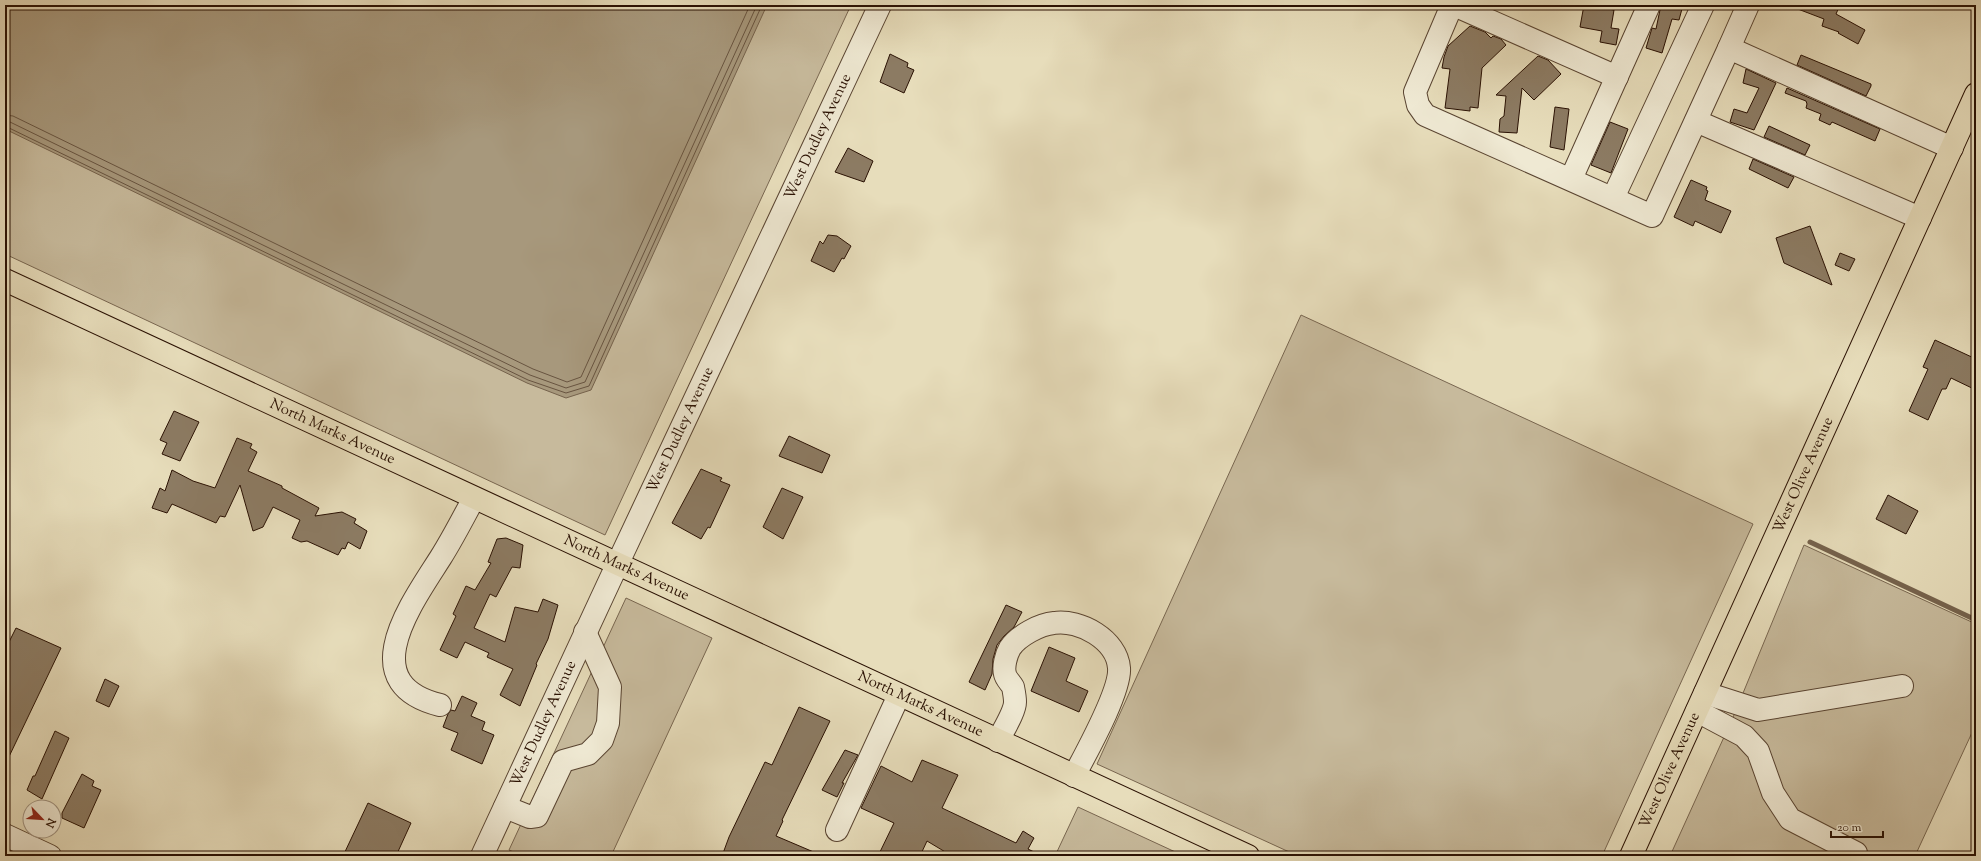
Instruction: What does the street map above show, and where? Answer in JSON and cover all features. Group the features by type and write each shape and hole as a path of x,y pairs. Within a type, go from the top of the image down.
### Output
{"main road":[{"name":"West Olive Avenue","path":"1631,856 1976,94"},
{"name":"North Marks Avenue","path":"5,280 616,565 1248,856"}],"street":[{"name":"West Dudley Avenue","path":"482,856 616,565 880,5"},
{"path":"1616,77 1453,5 1415,92 1418,105 1425,115 1652,216 1748,5"},
{"path":"1571,179 1649,5"},
{"path":"1613,198 1702,5"},
{"path":"1729,48 1952,148"},
{"path":"1696,121 1920,218"},
{"path":"440,705 426,702 409,693 401,684 396,668 394,652 396,637 412,602 451,541 474,498"},
{"path":"998,741 1015,704 1012,687 1005,674 1005,662 1011,648 1039,626 1055,622 1069,623 1095,633 1109,643 1116,653 1119,668 1118,680 1110,702 1074,776"},
{"path":"504,807 530,817 537,816 563,761 588,754 602,740 608,723 610,687 585,632"},
{"path":"1701,702 1758,710 1902,686"},
{"path":"837,830 899,695"},
{"path":"1701,702 1744,736 1758,751 1773,793 1790,819 1856,853"},
{"path":"5,835 50,856"}],"shaded area":[{"path":"5,5 851,5 605,535 5,254"},
{"path":"1301,315 1753,524 1602,856 1298,856 1097,764"},
{"path":"1804,545 1976,624 1976,724 1915,856 1670,856 1734,715"},
{"path":"626,598 712,638 611,856 523,856 509,850"},
{"path":"1078,807 1184,856 1055,856"}],"water":[{"path":"5,5 767,5 591,390 566,398 527,383 5,129"}],"building":[{"path":"1584,5 1614,10 1611,28 1619,29 1616,45 1600,42 1602,31 1580,27"},
{"path":"1661,5 1683,5 1679,20 1672,19 1662,53 1646,48 1652,28 1656,29"},
{"path":"1790,5 1840,5 1836,14 1865,30 1858,44 1838,33 1839,32 1822,26 1824,19"},
{"path":"1470,26 1485,32 1491,38 1493,36 1501,39 1506,45 1482,68 1478,108 1470,107 1470,111 1445,108 1450,69 1442,68 1444,57 1448,46"},
{"path":"890,54 908,63 907,67 914,70 904,93 880,82"},
{"path":"1801,55 1871,84 1866,96 1797,65"},
{"path":"1538,56 1548,60 1561,74 1534,100 1522,88 1517,133 1499,132 1500,119 1504,116 1506,96 1496,95"},
{"path":"1746,69 1776,83 1754,130 1730,122 1734,109 1747,113 1759,88 1743,83"},
{"path":"1787,88 1880,129 1875,141 1832,122 1830,125 1819,120 1821,114 1806,108 1806,101 1785,93"},
{"path":"1555,107 1569,109 1564,150 1550,147"},
{"path":"1610,122 1628,129 1611,173 1591,165"},
{"path":"1769,126 1810,145 1805,155 1764,137"},
{"path":"848,148 873,161 864,182 835,172"},
{"path":"1753,159 1794,177 1788,188 1749,169"},
{"path":"1691,180 1707,187 1706,190 1708,191 1705,200 1731,211 1721,233 1695,221 1693,226 1674,217"},
{"path":"1810,226 1832,285 1784,263 1776,238"},
{"path":"828,235 837,236 851,246 844,259 842,258 834,272 811,261 820,241 823,244"},
{"path":"1840,253 1855,259 1849,271 1835,265"},
{"path":"1935,340 1976,359 1976,390 1951,378 1946,389 1942,389 1928,420 1909,411 1928,369 1923,367"},
{"path":"174,411 199,422 180,461 162,454 167,443 160,440"},
{"path":"789,436 830,455 822,473 779,456"},
{"path":"237,438 252,444 250,448 257,452 248,471 282,486 282,488 319,508 315,516 342,512 356,519 354,523 367,531 360,549 348,542 345,549 342,548 338,555 307,541 301,542 292,538 300,520 273,507 263,527 253,531 240,485 225,517 220,516 216,523 172,504 167,513 152,508 160,488 165,491 172,470 193,481 215,488"},
{"path":"701,469 722,478 720,481 730,485 710,528 708,527 701,539 672,523"},
{"path":"782,488 803,497 783,539 763,527"},
{"path":"1888,495 1918,511 1906,534 1876,519"},
{"path":"506,538 523,545 520,568 512,567 496,597 490,594 474,628 505,642 515,607 538,612 543,599 558,605 548,639 536,664 537,665 520,706 500,695 513,669 487,657 489,653 465,642 457,658 440,650 456,616 453,614 466,586 475,590 491,563 488,562 497,539"},
{"path":"1006,605 1022,612 1014,627 997,645 993,659 992,674 985,690 969,682"},
{"path":"16,628 61,648 5,765 5,650"},
{"path":"1049,647 1075,658 1066,681 1088,691 1079,712 1031,691"},
{"path":"105,679 119,686 109,707 96,701"},
{"path":"462,696 477,703 471,716 485,722 482,730 494,735 482,764 451,750 458,733 443,727 448,714 451,710 455,711"},
{"path":"799,707 830,721 782,820 783,821 776,836 823,856 722,856 729,837 765,762 772,765"},
{"path":"55,731 69,738 42,799 27,790 33,776 35,776"},
{"path":"845,750 858,755 842,783 844,783 837,797 822,790"},
{"path":"922,760 958,775 942,808 1016,843 1023,831 1034,838 1028,849 1042,856 952,856 927,841 920,856 878,856 894,823 861,808 881,766 912,782"},
{"path":"82,774 94,781 92,786 101,790 84,828 62,818 62,813"},
{"path":"368,803 411,823 396,856 343,856"}],"waterway":[{"path":"1810,542 1976,620"}]}
